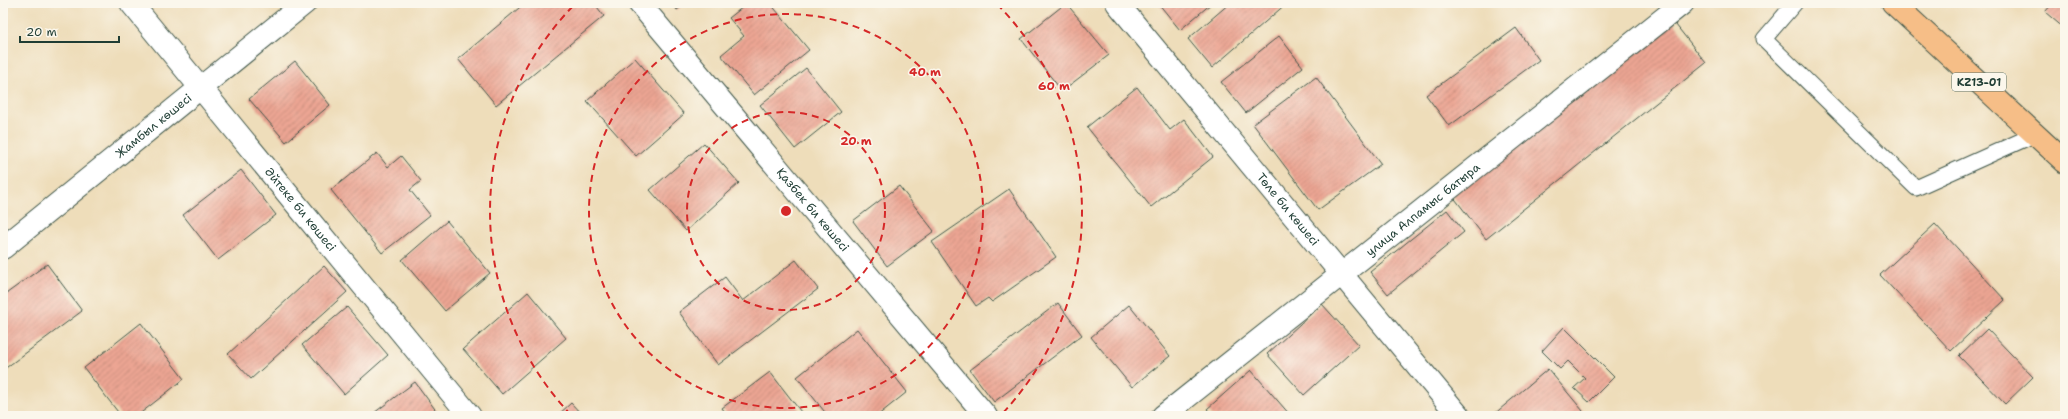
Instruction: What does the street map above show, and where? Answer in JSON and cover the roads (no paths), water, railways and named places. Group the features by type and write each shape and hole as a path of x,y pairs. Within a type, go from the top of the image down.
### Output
{"highway":[{"name":"KZ13-01","path":"1893,3 2065,162"}],"street":[{"name":"Әйтеке би көшесі","path":"132,3 470,416"},
{"name":"Жамбыл көшесі","path":"3,248 305,3"},
{"name":"Қазбек би көшесі","path":"639,3 986,416"},
{"name":"Төле би көшесі","path":"1117,3 1458,416"},
{"name":"улица Алпамыс батыра","path":"1163,416 1683,3"}],"lane":[{"path":"1795,3 1764,39 1916,188 2036,134"}]}
